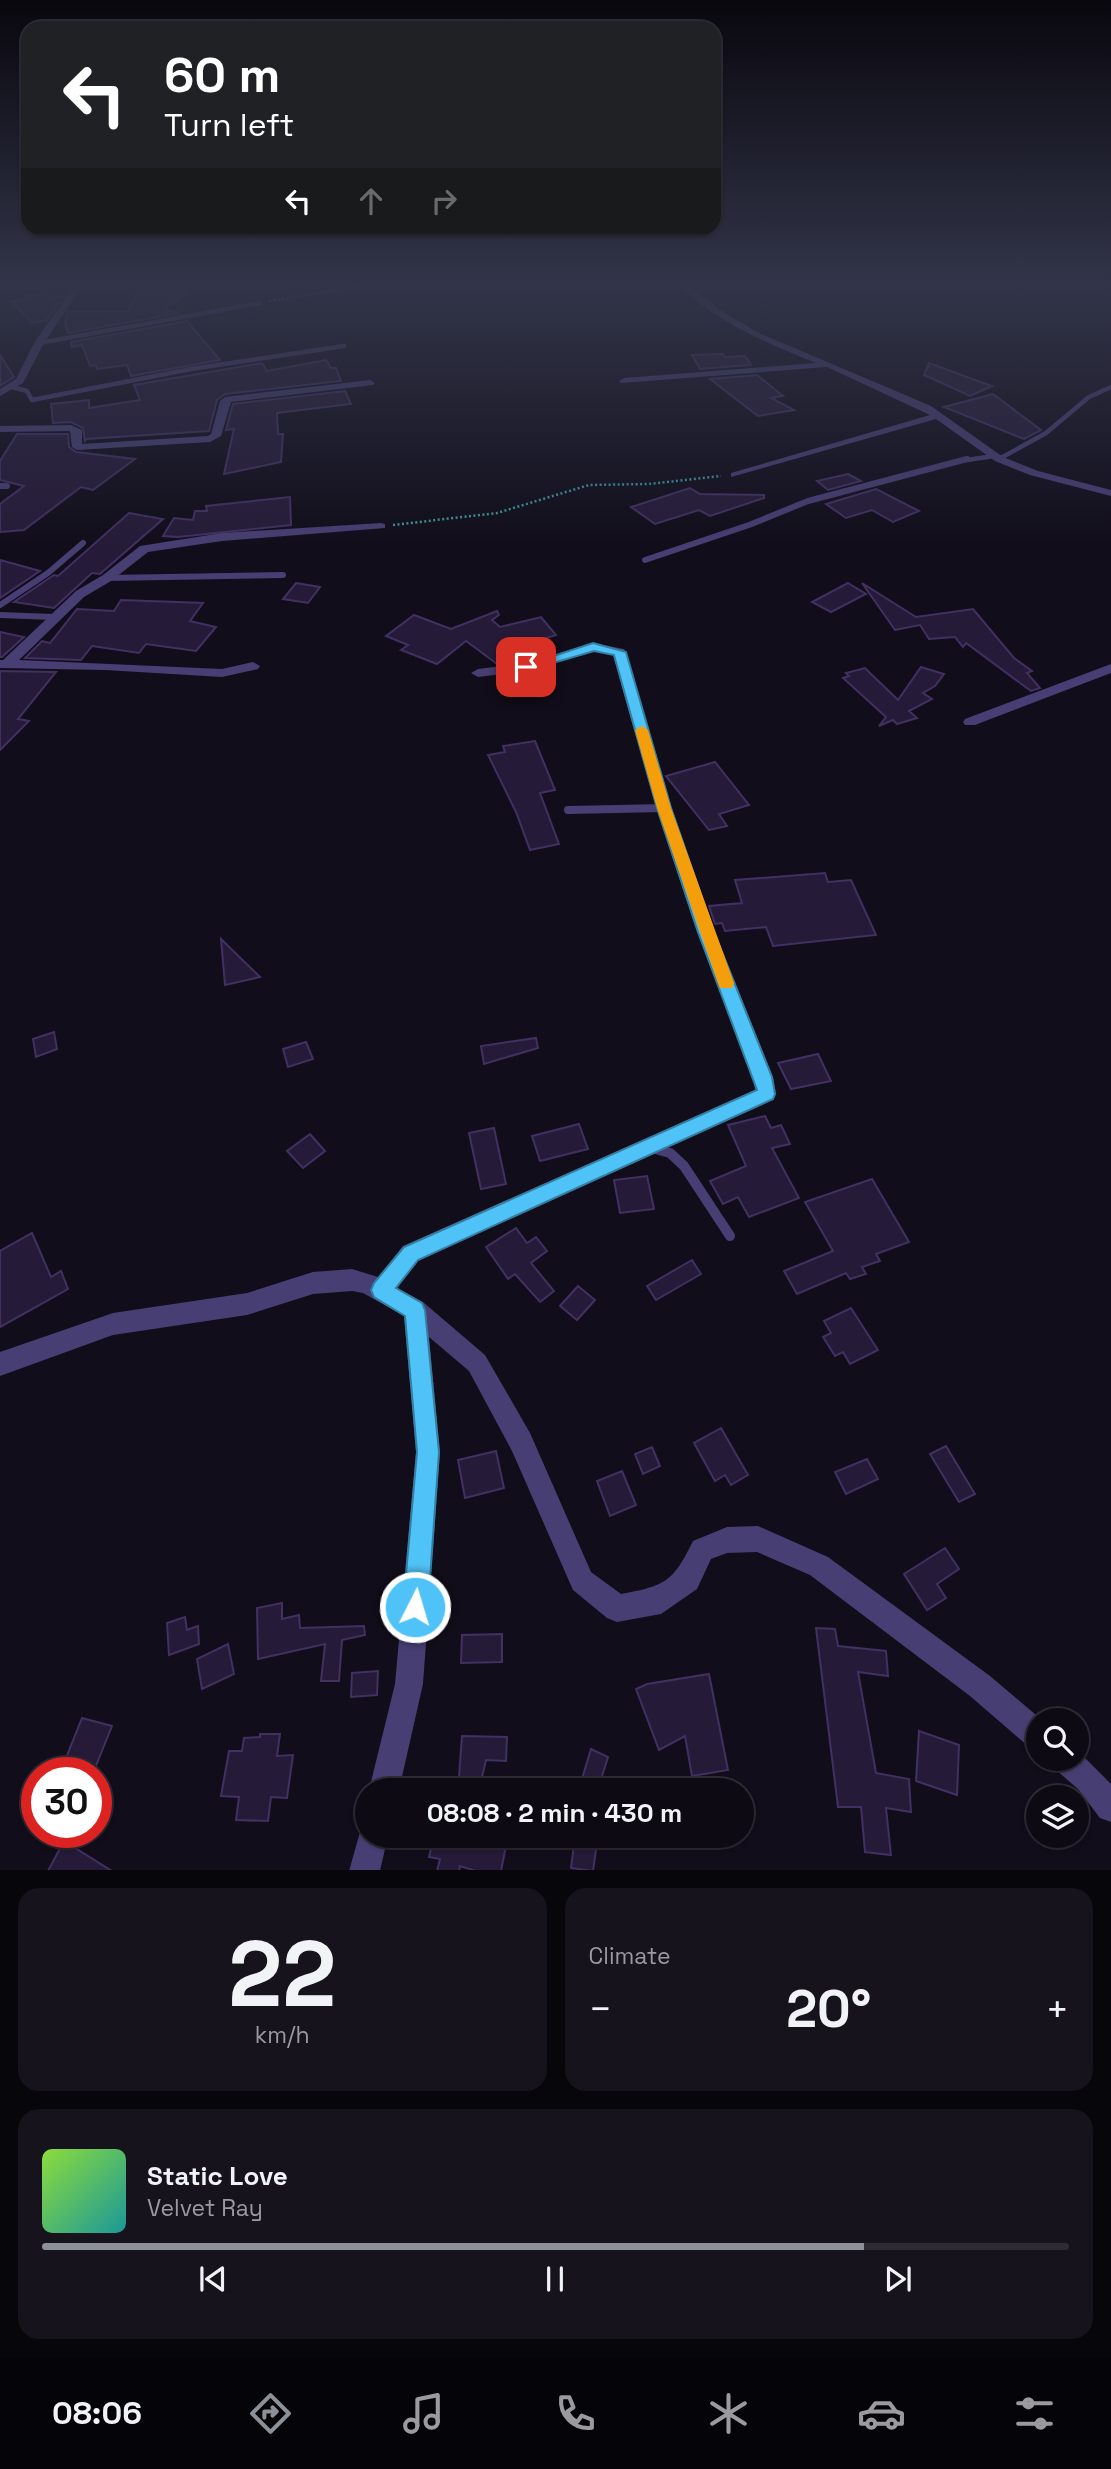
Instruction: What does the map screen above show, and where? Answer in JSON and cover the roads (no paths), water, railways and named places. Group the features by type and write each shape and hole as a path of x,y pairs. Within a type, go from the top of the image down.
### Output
{"street":[{"path":"0,393 20,381 24,373"},
{"path":"624,381 723,373"},
{"path":"848,373 909,399 996,458 1034,473 1111,493"},
{"path":"0,429 71,428 77,430 77,447 210,439 216,436 225,401 228,399 370,383"},
{"path":"735,475 937,416"},
{"path":"3,664 80,594 107,578 144,549 222,537 381,526"},
{"path":"382,1290 411,1253 766,1094 763,1077 706,932 664,808 620,652 593,647 526,667 478,674"},
{"path":"3,664 104,666 222,673 253,666"},
{"path":"970,722 1111,668"},
{"path":"0,1364 113,1324 247,1304 313,1283 352,1280 382,1290 415,1310 477,1363 521,1442 582,1581 617,1608 661,1600 688,1580 702,1550 727,1540 758,1539 819,1566 980,1686 1026,1726"},
{"path":"387,1778 409,1684 428,1452 415,1310"},
{"path":"1079,1771 1111,1807"},
{"path":"364,1870 370,1848"}],"lane":[{"path":"12,387 27,391 32,400 169,373"},
{"path":"645,560 832,494 967,459 996,458 1046,433 1089,397 1111,387"},
{"path":"0,605 48,573 83,543"},
{"path":"107,578 282,575"},
{"path":"0,615 54,617"},
{"path":"568,810 664,808"},
{"path":"647,1147 670,1153 684,1166 730,1236"}]}
